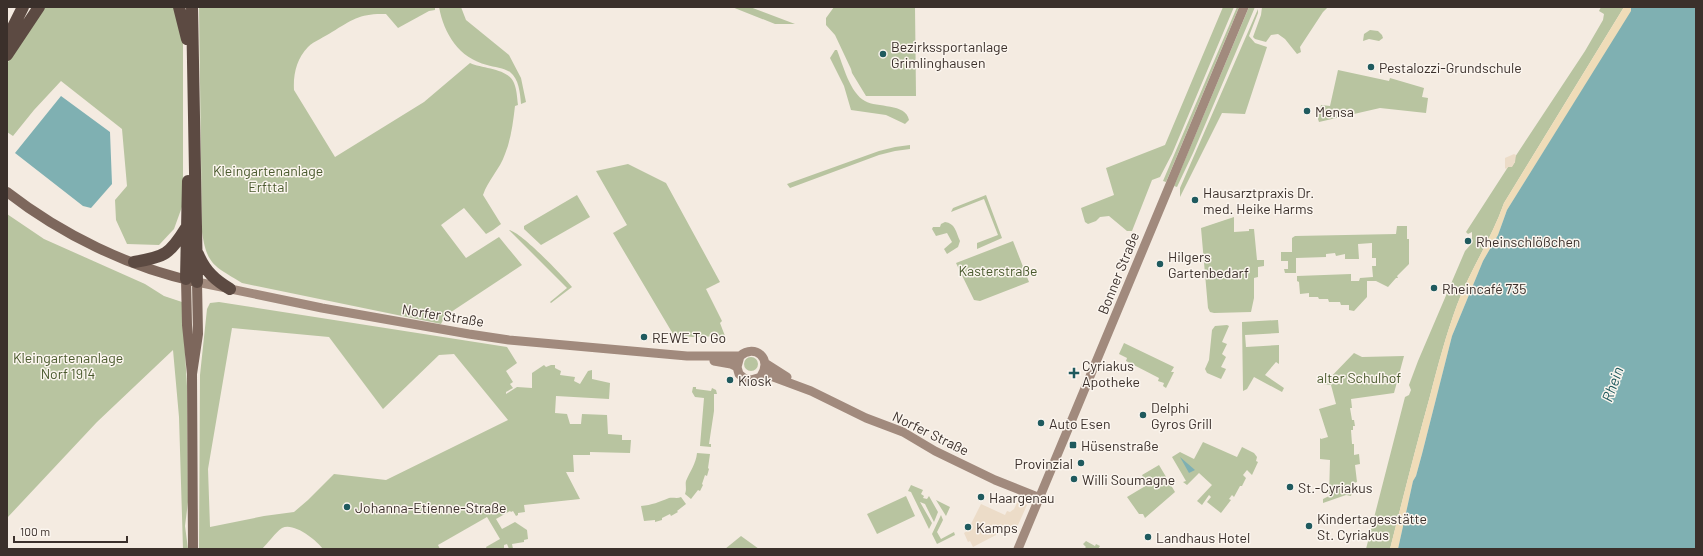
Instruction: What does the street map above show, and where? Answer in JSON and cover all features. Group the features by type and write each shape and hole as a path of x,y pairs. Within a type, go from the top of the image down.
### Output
{"highway":[{"path":"7,39 23,7"},
{"path":"7,55 39,7"},
{"path":"179,7 186,33 189,54 187,227 192,280"},
{"path":"192,7 197,252 192,280"},
{"path":"134,262 157,258 166,253 175,245 187,227"},
{"path":"197,252 207,271 219,282 230,289"}],"main road":[{"name":"Bonner Straße","path":"1018,549 1244,7"},
{"path":"7,192 27,208 55,225 109,252 166,274 192,280 198,334 192,374 193,549"},
{"name":"Norfer Straße","path":"192,280 322,308 469,334 583,348 687,356 740,356 749,351 755,352 761,355 765,363 811,391"},
{"name":"Norfer Straße","path":"687,356 731,364 736,367 739,374 751,380 761,376 774,376 811,391 866,418 903,432 935,451 995,480 1040,498"},
{"path":"736,367 740,356"},
{"path":"761,376 765,368 765,363"}],"green space":[{"path":"45,7 174,7 183,42 183,204 174,229 159,245 127,244 116,220 115,200 127,186 122,129 61,81 34,110 13,136 7,132 7,64 20,40"},
{"name":"Kleingartenanlage Erfttal","path":"199,7 435,7 435,10 429,11 398,28 386,14 363,16 313,43 304,51 298,61 294,78 294,90 335,157 424,102 470,63 506,74 514,83 518,105 515,106 513,125 505,154 483,195 501,224 486,234 464,208 441,225 466,258 499,237 522,265 445,316 441,324 242,283 219,268 210,259 204,243 202,232"},
{"path":"439,7 461,7 466,20 509,55 521,78 526,102 521,104 517,82 510,72 477,62 468,57 454,44 441,17"},
{"path":"732,7 750,7 795,24 775,24"},
{"name":"Bezirkssportanlage Grimlinghausen","path":"834,7 915,7 916,96 866,96 852,73 835,35 826,25 826,18"},
{"path":"1223,7 1234,7 1172,154 1160,177 1152,180 1132,231 1127,231 1109,216 1100,217 1096,221 1088,224 1085,222 1081,208 1114,195 1106,168 1165,145"},
{"path":"1237,7 1239,7 1166,182 1163,181"},
{"path":"1249,7 1255,7 1193,153 1177,187 1174,186"},
{"path":"1262,7 1328,7 1323,12 1300,47 1301,52 1297,54 1285,39 1278,34 1271,35 1266,42 1253,37 1261,15"},
{"path":"1601,7 1624,7 1504,203 1462,292 1449,328 1390,549 1366,549 1405,397 1409,395 1411,390 1409,385 1465,251 1472,243 1472,232 1468,234 1466,232 1508,167 1512,166 1515,162 1515,157 1585,51 1603,20 1604,14 1599,11"},
{"path":"1258,9 1258,13 1249,36 1255,43 1267,47 1245,114 1222,113 1180,197 1180,188"},
{"path":"1370,30 1378,31 1383,38 1379,41 1369,39 1363,41 1364,34"},
{"path":"835,50 837,50 855,92 865,101 870,103 897,108 903,111 909,120 905,124 886,115 851,110 844,86 830,58"},
{"path":"1338,70 1389,81 1390,78 1424,88 1422,97 1428,98 1426,113 1380,108 1319,122 1318,119 1321,105 1330,106"},
{"path":"910,145 910,149 879,155 790,188 787,184 879,151"},
{"path":"628,164 666,183 720,282 706,289 722,321 720,323 725,336 692,337 673,334 613,233 627,225 596,171"},
{"path":"577,195 590,217 541,245 524,229 524,226"},
{"path":"986,195 1002,238 977,249 977,243 998,235 984,199 951,212 953,208"},
{"name":"Kleingartenanlage Norf 1914","path":"7,214 44,239 145,284 164,296 182,302 187,386 188,502 185,526 188,549 183,549 179,417 173,350 97,422 7,518"},
{"path":"1234,217 1234,232 1249,231 1249,229 1254,229 1257,260 1264,260 1264,266 1258,267 1258,277 1254,278 1254,298 1251,312 1214,313 1210,312 1208,308 1201,228"},
{"path":"945,222 953,226 960,241 958,247 947,254 944,249 952,242 947,233 936,236 932,229 933,227 940,227 941,224"},
{"path":"1397,226 1407,226 1407,239 1409,239 1409,264 1397,276 1398,278 1396,278 1388,287 1376,281 1367,281 1367,297 1354,311 1349,310 1349,305 1341,305 1340,302 1329,302 1328,299 1309,297 1309,293 1300,294 1297,276 1351,274 1351,281 1359,281 1360,278 1373,277 1372,266 1376,266 1376,258 1372,258 1372,243 1358,244 1359,259 1345,259 1345,254 1336,256 1335,253 1326,254 1326,257 1296,258 1296,273 1285,273 1284,269 1288,269 1288,261 1281,261 1281,252 1292,252 1292,238 1295,236 1396,234"},
{"path":"509,230 523,238 532,246 572,287 551,303 550,302 567,288"},
{"name":"Kasterstraße","path":"1013,241 1029,282 980,301 974,300 956,263"},
{"path":"219,302 507,347 517,363 506,371 513,382 510,384 513,388 506,392 506,394 517,387 532,388 532,373 544,365 546,367 555,365 555,368 561,371 560,375 575,377 574,381 580,384 588,371 592,370 592,379 610,383 609,399 556,396 555,413 567,414 570,424 581,424 582,414 607,415 608,434 622,435 622,440 631,440 630,453 590,452 590,455 573,455 574,472 566,472 580,499 524,505 525,512 518,513 516,516 513,511 510,511 496,519 502,529 515,522 527,530 528,539 524,540 524,542 512,544 513,549 509,549 507,544 504,545 504,548 487,549 486,547 500,539 487,517 438,545 440,549 323,549 304,533 292,527 287,527 282,528 274,535 262,549 199,549 200,375 207,309 210,303","holes":["232,328 329,337 383,409 439,355 454,354 508,420 386,480 334,474 294,512 264,516 210,527 208,469"]},
{"path":"1278,320 1279,333 1245,335 1246,347 1279,345 1279,364 1276,362 1265,375 1284,388 1282,392 1254,377 1247,389 1243,391 1242,322"},
{"path":"1215,326 1229,326 1222,342 1227,344 1222,354 1226,357 1221,367 1226,369 1221,379 1207,373 1205,369 1209,360 1212,330"},
{"path":"1124,343 1174,367 1171,372 1174,372 1166,388 1163,386 1164,383 1158,381 1159,378 1126,361 1127,358 1119,354"},
{"name":"alter Schulhof","path":"1354,353 1362,357 1404,356 1394,393 1351,399 1352,408 1350,408 1352,420 1354,420 1355,426 1353,426 1353,430 1351,430 1352,444 1354,444 1354,455 1359,454 1360,464 1355,465 1357,482 1354,483 1351,496 1346,495 1323,503 1323,499 1329,496 1330,460 1320,459 1320,438 1328,437 1319,409 1336,404 1331,385 1323,384"},
{"path":"748,357 754,357 758,361 758,367 754,371 748,371 744,367 744,361"},
{"path":"693,387 696,387 696,389 711,391 712,388 716,390 717,394 714,394 714,411 709,444 711,444 711,447 700,446 704,398 695,397 692,392"},
{"path":"1203,442 1237,457 1242,447 1254,453 1257,457 1256,461 1258,462 1252,475 1247,470 1243,475 1246,478 1242,486 1240,486 1234,497 1232,495 1229,499 1231,500 1221,513 1207,502 1211,497 1209,495 1202,505 1197,501 1212,485 1199,473 1187,485 1183,482 1186,481 1172,457 1180,452 1194,459"},
{"path":"697,453 710,454 709,469 707,476 705,475 700,491 698,490 691,499 685,494 686,483"},
{"path":"1159,465 1175,492 1145,518 1143,514 1139,514 1127,497 1147,485 1142,475"},
{"path":"911,485 923,490 921,494 924,496 923,498 927,499 929,496 938,512 934,522 925,504 920,502 932,523 929,529 911,492 908,491"},
{"path":"906,496 915,516 877,534 867,514"},
{"path":"681,497 686,504 677,511 678,512 671,516 670,514 662,518 662,520 655,522 655,520 644,521 641,506 669,498"},
{"path":"936,500 950,507 946,516"},
{"path":"941,515 943,520 937,532 941,539 954,532 955,535 937,544 932,534"},
{"path":"741,536 759,549 725,549"},
{"path":"1086,541 1095,546 1096,544 1100,546 1098,549 1084,549 1086,547 1083,544"}],"sand":[{"path":"1624,7 1631,7 1632,11 1507,210 1498,235 1483,261 1452,336 1422,454 1416,476 1413,481 1398,549 1390,549 1439,361 1462,292 1504,203"}],"shaded area":[{"path":"1514,154 1516,155 1515,162 1512,167 1508,167 1506,169 1505,158"},
{"path":"1018,501 1027,505 1014,534 999,528 996,535 973,547 970,541 968,542 964,533 967,531 981,504 1005,515 1007,511 1010,512 1014,509"}],"water":[{"name":"Rhein","path":"1631,7 1696,7 1696,549 1398,549 1413,481 1416,476 1422,454 1452,336 1483,261 1498,235 1507,210 1631,11"},
{"path":"61,96 110,132 112,184 91,208 83,206 15,153"},
{"path":"1180,457 1195,470 1189,473"}],"place":[{"name":"Bezirkssportanlage Grimlinghausen","path":"883,54"},
{"name":"Pestalozzi-Grundschule","path":"1371,67"},
{"name":"Mensa","path":"1307,111"},
{"name":"Hausarztpraxis Dr. med. Heike Harms","path":"1195,200"},
{"name":"Rheinschlößchen","path":"1468,241"},
{"name":"Hilgers Gartenbedarf","path":"1160,264"},
{"name":"Rheincafé 735","path":"1434,288"},
{"name":"REWE To Go","path":"644,337"},
{"name":"Cyriakus Apotheke","path":"1074,373"},
{"name":"Kiosk","path":"730,380"},
{"name":"Delphi Gyros Grill","path":"1143,415"},
{"name":"Auto Esen","path":"1041,423"},
{"name":"Hüsenstraße","path":"1073,445"},
{"name":"Provinzial","path":"1081,463"},
{"name":"Willi Soumagne","path":"1074,479"},
{"name":"St.-Cyriakus","path":"1290,487"},
{"name":"Haargenau","path":"981,497"},
{"name":"Johanna-Etienne-Straße","path":"347,507"},
{"name":"Kindertagesstätte St. Cyriakus","path":"1309,526"},
{"name":"Kamps","path":"968,527"},
{"name":"Landhaus Hotel","path":"1148,537"}]}
